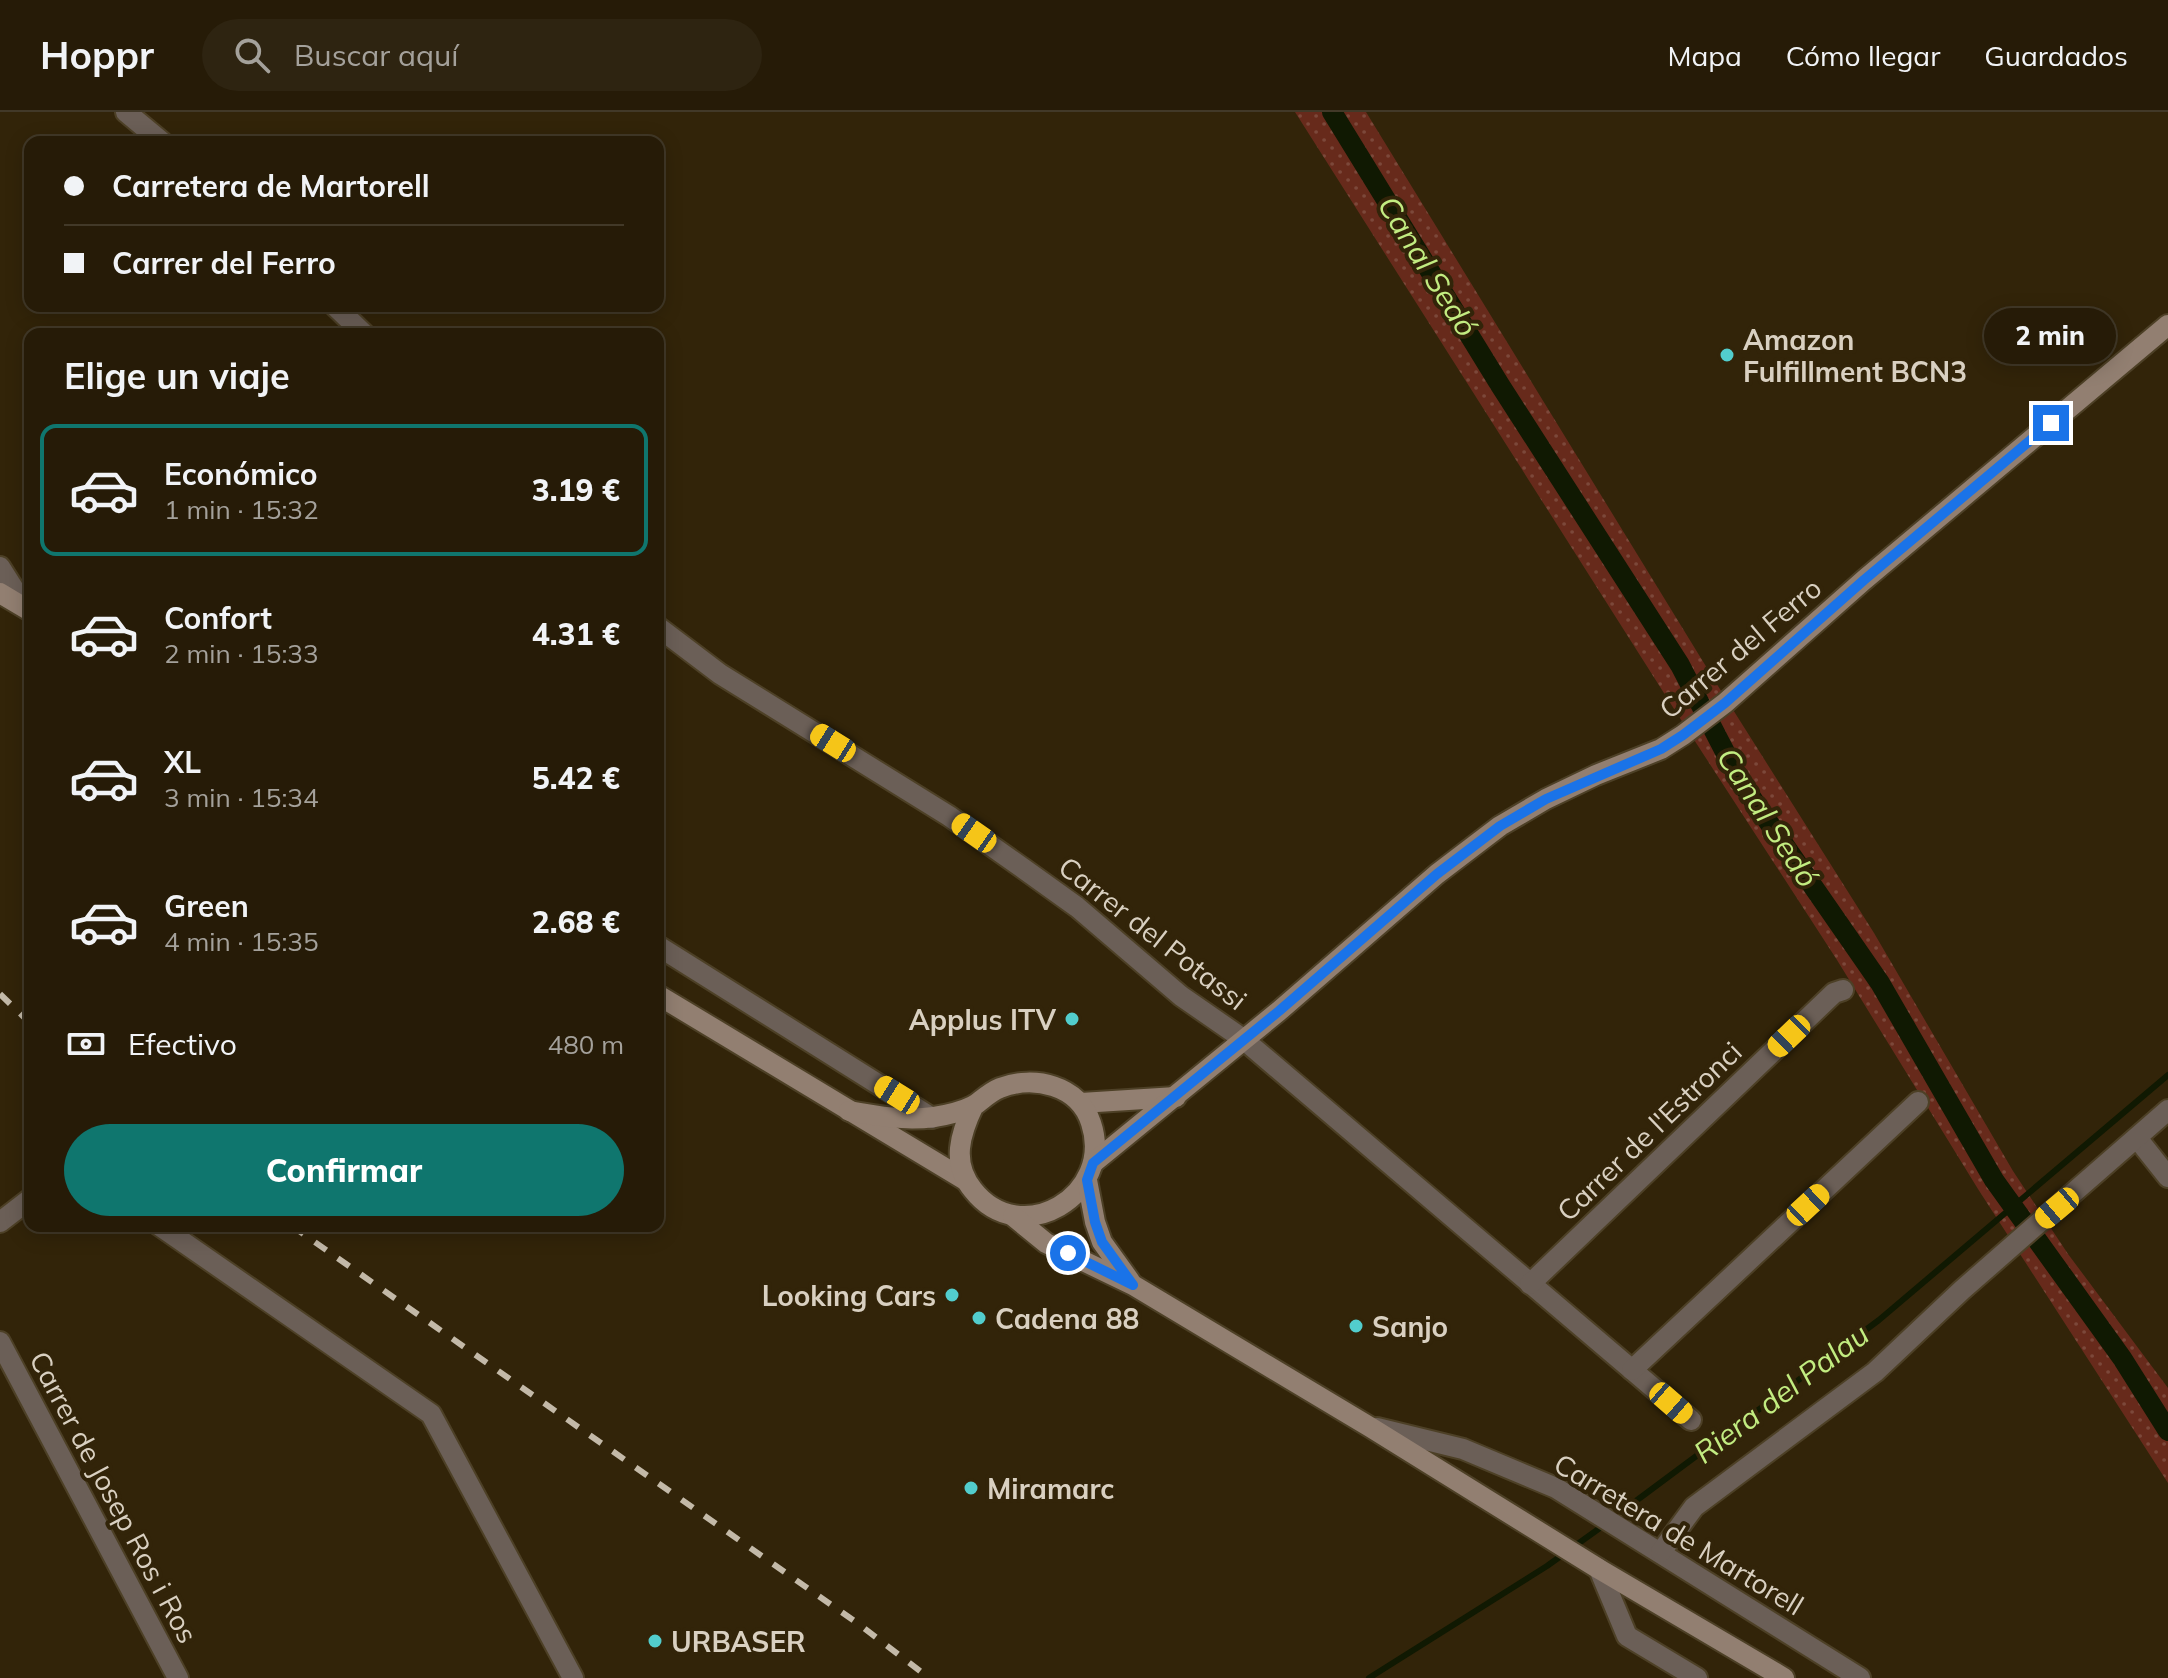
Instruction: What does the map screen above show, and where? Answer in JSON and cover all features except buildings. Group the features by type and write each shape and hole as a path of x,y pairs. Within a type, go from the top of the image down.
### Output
{"main road":[{"name":"Carrer del Ferro","path":"1090,1172 1437,874 1500,826 1546,799 1661,749 1725,703 1864,580 2168,325"},
{"path":"0,593 24,608"},
{"name":"Carretera de Martorell","path":"664,999 965,1180 984,1203 1013,1216 1046,1243 1133,1285 1784,1678"},
{"name":"Carretera de Martorell","path":"849,1111 885,1117 932,1118 974,1105 996,1089 1020,1082 1046,1084 1070,1093 1087,1113 1096,1143 1090,1172 1095,1222 1102,1242 1133,1285"},
{"path":"1081,1103 1176,1097"},
{"path":"965,1180 959,1164 960,1140 974,1105"},
{"path":"1013,1216 1042,1215 1056,1208 1068,1201 1090,1172"}],"street":[{"path":"126,112 155,136"},
{"path":"341,312 358,328"},
{"path":"0,567 24,604"},
{"name":"Carrer del Potassi","path":"664,632 720,674 949,816 1087,915 1181,996 1243,1039 1691,1420"},
{"path":"664,950 932,1118"},
{"name":"Carrer de l'Estronci","path":"1530,1284 1834,993 1843,990"},
{"path":"1632,1370 1918,1102"},
{"path":"1661,1552 1694,1507 1875,1372 2009,1248 2168,1110"},
{"path":"2137,1138 2168,1177"},
{"path":"0,1222 24,1204"},
{"path":"169,1232 431,1414 573,1678"},
{"name":"Carrer de Josep Ros i Ros","path":"0,1342 178,1678"},
{"name":"Carretera de Martorell","path":"1370,1427 1463,1449 1556,1488 1860,1678"},
{"path":"1599,1569 1627,1636 1697,1678"}],"shaded area":[{"path":"1295,112 1366,112 1718,686 1874,933 2013,1171 2068,1254 2168,1388 2168,1483 1978,1189 1837,960"}],"waterway":[{"name":"Canal Sedó","path":"1332,112 1500,385 1680,665 1740,781 1880,983 1994,1180 2122,1358 2168,1431"},
{"name":"Riera del Palau","path":"1613,1518 1879,1320 2168,1075"},
{"name":"Riera del Palau","path":"1369,1678 1547,1566 1604,1525"}],"railway":[{"path":"0,994 24,1017"},
{"path":"301,1232 860,1625 929,1678"}],"place":[{"name":"Amazon Fulfillment BCN3","path":"1727,355"},
{"name":"Applus ITV","path":"1072,1019"},
{"name":"Looking Cars","path":"952,1295"},
{"name":"Cadena 88","path":"979,1318"},
{"name":"Sanjo","path":"1356,1326"},
{"name":"Miramarc","path":"971,1488"},
{"name":"URBASER","path":"655,1641"}],"route":[{"path":"1068,1253 1133,1285 1102,1242 1095,1222 1087,1180 1093,1163 1279,1011 1437,874 1500,826 1596,775 1661,749 1725,703 1864,580 2051,423"}]}
